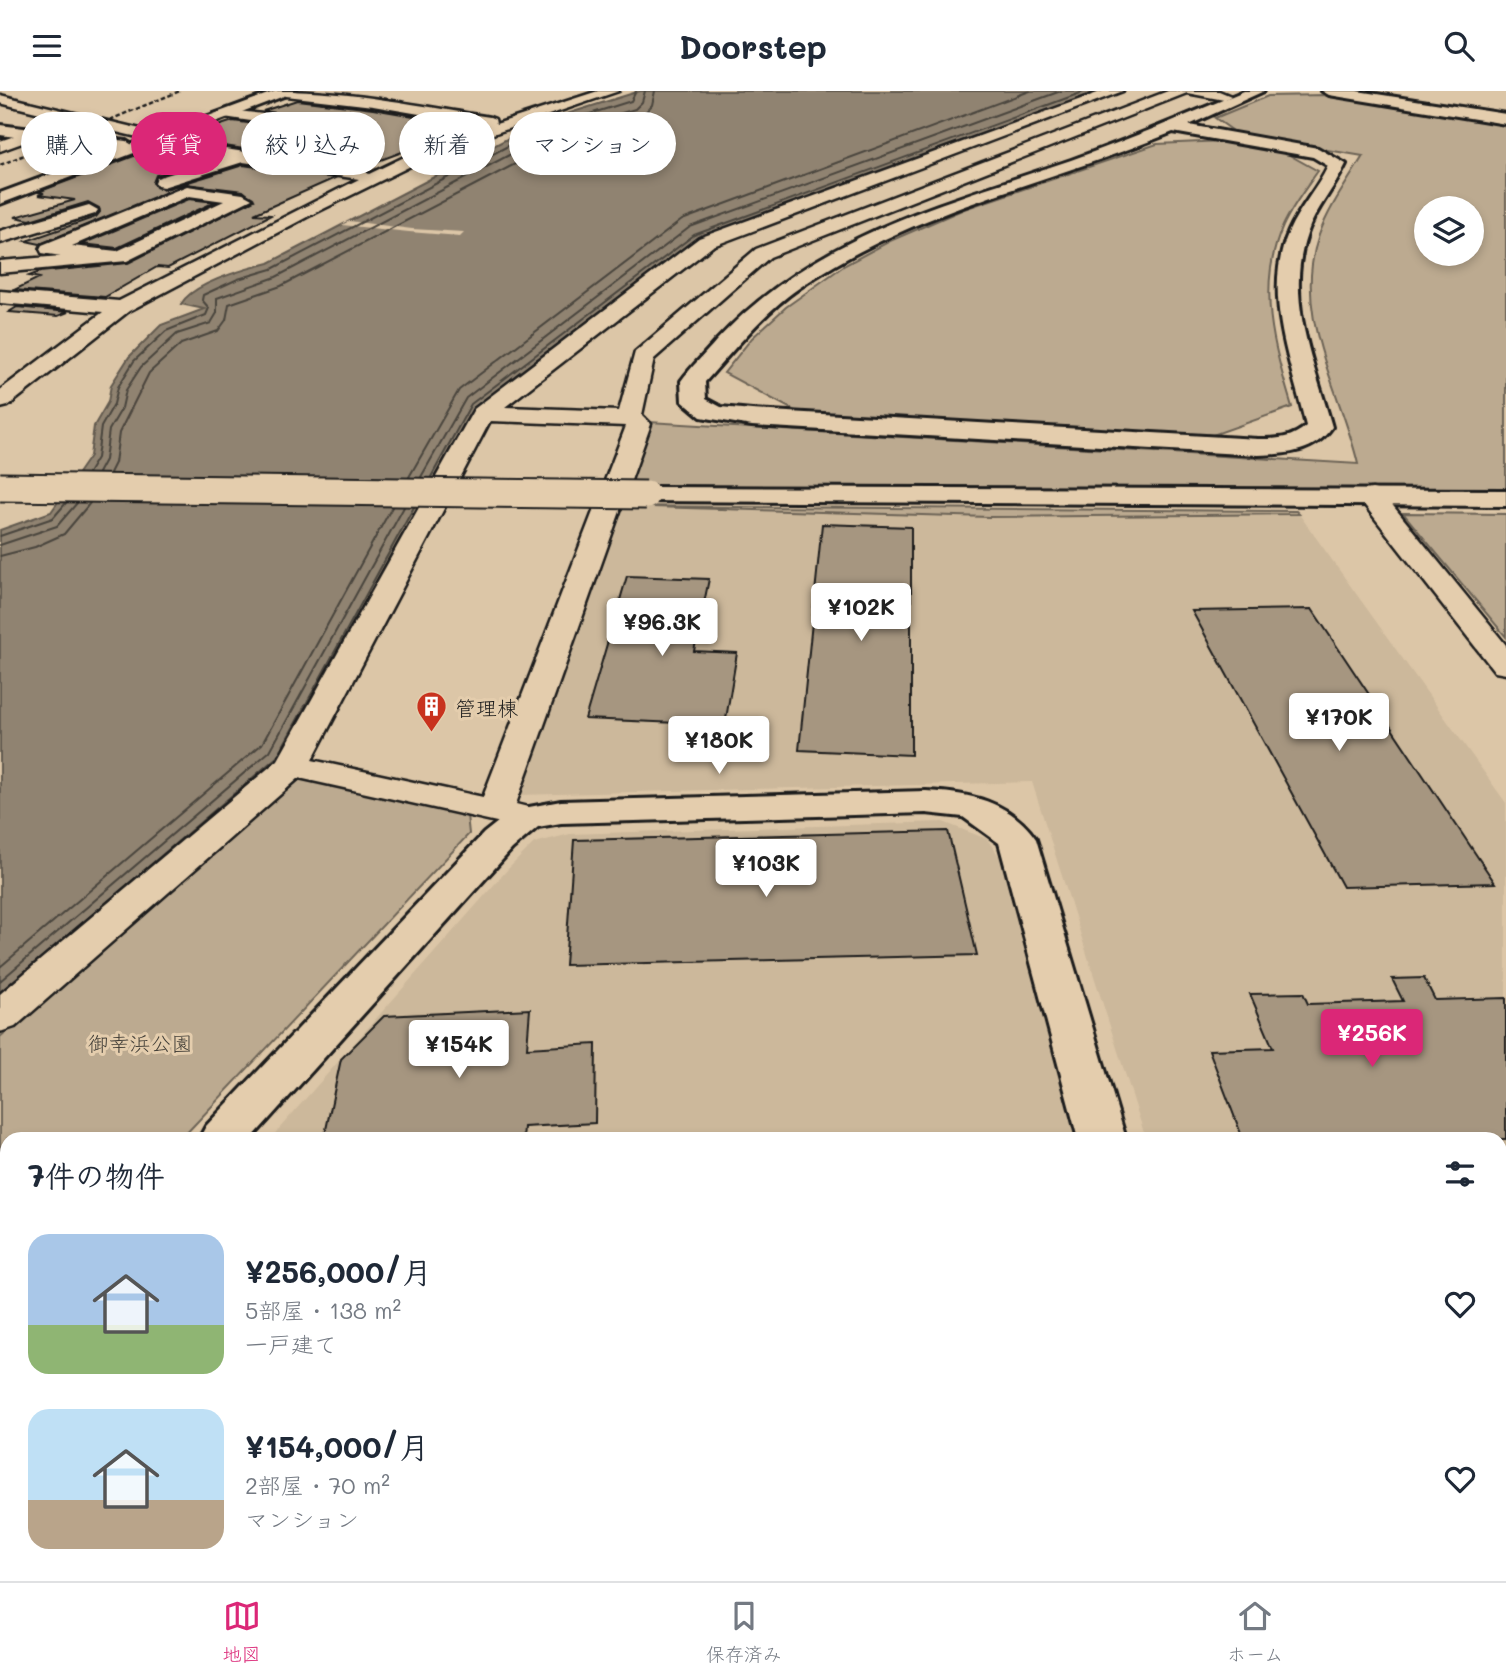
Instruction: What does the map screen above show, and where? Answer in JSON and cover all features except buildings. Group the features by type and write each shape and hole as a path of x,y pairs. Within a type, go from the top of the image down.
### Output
{"main road":[{"path":"229,114 283,91"},
{"path":"225,112 283,91"},
{"path":"1171,127 1318,153 1337,164 1297,236 1287,280 1294,343 1319,427 1307,440 1289,445 1258,447 752,418 705,411 693,401 690,393 693,381 757,312 791,285 842,253 915,218 1083,161 1257,91"},
{"path":"1329,91 1506,119"},
{"path":"0,130 21,132"},
{"path":"117,145 126,146"},
{"path":"0,192 131,145"},
{"path":"0,199 131,147"},
{"path":"0,487 646,495 1506,498"},
{"path":"229,1132 498,841 511,814 926,802 964,803 984,810 1017,839 1100,1132"}],"street":[{"path":"283,91 373,101 434,112"},
{"path":"0,401 122,307 179,275 403,162 462,139 607,91"},
{"path":"629,418 643,356 763,253 1181,91"},
{"path":"1193,91 1224,96"},
{"path":"0,1017 292,766 482,414 706,241 1108,94 1146,104"},
{"path":"0,99 52,112"},
{"path":"229,114 241,116"},
{"path":"1105,120 1148,127"},
{"path":"1014,128 1062,137"},
{"path":"0,146 21,139"},
{"path":"227,154 241,157"},
{"path":"1016,155 1057,163"},
{"path":"150,185 241,157"},
{"path":"916,164 966,174"},
{"path":"0,267 120,257 243,199 187,191 49,249 120,257"},
{"path":"0,237 99,206 134,213"},
{"path":"803,206 854,217"},
{"path":"793,241 825,249"},
{"path":"678,264 741,271"},
{"path":"0,297 122,307"},
{"path":"0,377 40,352 84,334"},
{"path":"584,336 654,346"},
{"path":"636,392 660,393"},
{"path":"292,766 511,814 639,424 629,418 482,414"},
{"path":"1372,497 1506,665"}],"shaded area":[{"path":"617,506 989,517 1299,514 1506,803 1506,1132 1144,1132 1032,782 518,795"},
{"path":"943,822 987,839 999,856 1073,1132 276,1132 508,869 534,843 570,834"}],"green space":[{"path":"1326,95 1506,123 1506,493 627,485 649,422 1358,464 1322,351 1311,294 1312,264 1319,235 1333,204 1363,156 1239,135 1215,118 1268,96"},
{"path":"1223,141 1282,151 1318,171 1283,226 1270,271 1269,294 1274,339 1292,407 1210,436 797,412 724,373 752,338 786,307 845,265 890,241 964,209 1157,144"},
{"path":"617,506 1296,511 1299,514 989,517"},
{"path":"1403,513 1506,514 1506,637"},
{"name":"御幸浜公園","path":"299,778 467,815 469,834 188,1132 0,1132 0,1037"}],"water":[{"path":"640,91 1107,91 697,241 476,410 283,761 0,1001 0,530 51,512 90,456 94,426 108,402 111,385 129,357 161,325 204,309 181,304 187,296 208,283 269,263 438,175 495,175 495,145 509,138 509,175 676,175 676,112 573,112"}],"pier":[{"path":"349,221 464,232 460,236 342,225"}],"railway":[{"path":"0,165 180,91"}],"place":[{"name":"管理棟","path":"432,734"}]}
